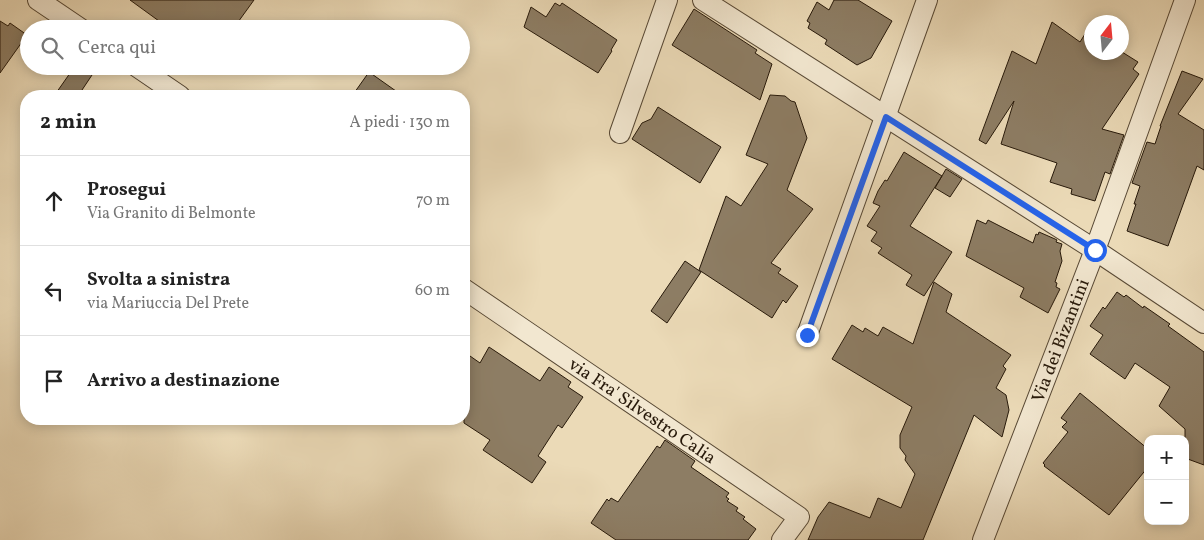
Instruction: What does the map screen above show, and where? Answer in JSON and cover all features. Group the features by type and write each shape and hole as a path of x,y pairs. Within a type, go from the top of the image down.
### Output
{"street":[{"path":"38,0 68,20"},
{"path":"620,133 667,0"},
{"path":"703,0 1095,250 1204,323"},
{"path":"807,335 927,0"},
{"name":"Via dei Bizantini","path":"983,540 1095,250 1185,0"},
{"path":"149,75 171,90"},
{"name":"via Fra' Silvestro Calia","path":"470,293 799,516 782,540"}],"building":[{"path":"130,0 254,0 240,20 158,20"},
{"path":"834,0 858,0 892,21 871,58 857,65 825,44 827,40 808,28 810,23 807,21 817,2 829,10"},
{"path":"555,3 560,6 562,3 617,40 598,73 524,27 531,7 546,17"},
{"path":"694,9 757,50 755,53 772,64 760,100 672,45"},
{"path":"0,21 8,26 10,23 20,30 20,45 0,73"},
{"path":"1052,22 1080,42 1084,36 1084,60 1129,60 1129,56 1138,62 1133,69 1139,74 1102,129 1124,135 1110,174 1105,172 1095,201 1071,194 1072,189 1050,182 1057,163 1001,144 1014,101 986,144 979,140 1012,51 1036,64"},
{"path":"1182,71 1203,79 1178,114 1204,130 1204,170 1197,166 1168,246 1127,231 1140,186 1132,183 1147,142 1155,144 1160,126"},
{"path":"69,75 92,75 82,90 58,90"},
{"path":"367,75 373,75 394,90 356,90"},
{"path":"770,95 785,96 795,102 807,138 787,190 813,209 771,263 781,269 778,273 798,286 786,303 783,300 772,318 699,270 726,196 741,206 768,164 746,155"},
{"path":"658,107 721,147 700,183 632,139 642,123 651,119"},
{"path":"904,152 942,176 910,226 952,252 924,296 906,285 912,275 878,253 882,248 871,241 877,232 867,226 880,206 873,203 878,191 885,180 887,181"},
{"path":"946,169 962,179 950,197 935,188"},
{"path":"977,220 986,224 988,220 1033,243 1036,234 1038,235 1039,232 1062,244 1060,251 1062,261 1055,282 1057,283 1056,287 1060,289 1048,313 1020,297 1024,288 966,256"},
{"path":"685,261 701,272 667,323 651,311"},
{"path":"934,282 952,294 946,312 1011,355 1003,366 1006,369 996,388 1006,395 1009,410 1002,437 974,415 923,540 808,540 818,517 829,502 870,518 878,498 901,508 915,474 905,460 906,456 900,448 900,435 912,407 832,359 852,325 863,332 865,328 878,336 883,327 913,344"},
{"path":"1117,292 1124,297 1126,295 1170,324 1168,326 1204,352 1204,465 1189,459 1189,435 1185,435 1185,429 1159,406 1170,387 1135,363 1125,379 1090,354 1103,335 1090,326 1103,307 1105,309"},
{"path":"489,347 540,381 549,367 571,382 568,387 583,397 562,428 558,425 538,456 546,462 532,483 483,450 490,440 467,425 470,425 470,356 480,363"},
{"path":"1080,393 1144,446 1144,472 1109,515 1044,466 1043,463 1068,432 1062,427 1067,422 1061,418"},
{"path":"665,440 695,461 691,467 729,493 726,497 729,499 727,501 738,508 736,511 745,517 743,519 756,529 748,540 616,540 591,523 607,499 609,501 611,498 618,502 657,446 660,448"}],"route":[{"path":"807,335 886,117 1095,250"}]}
